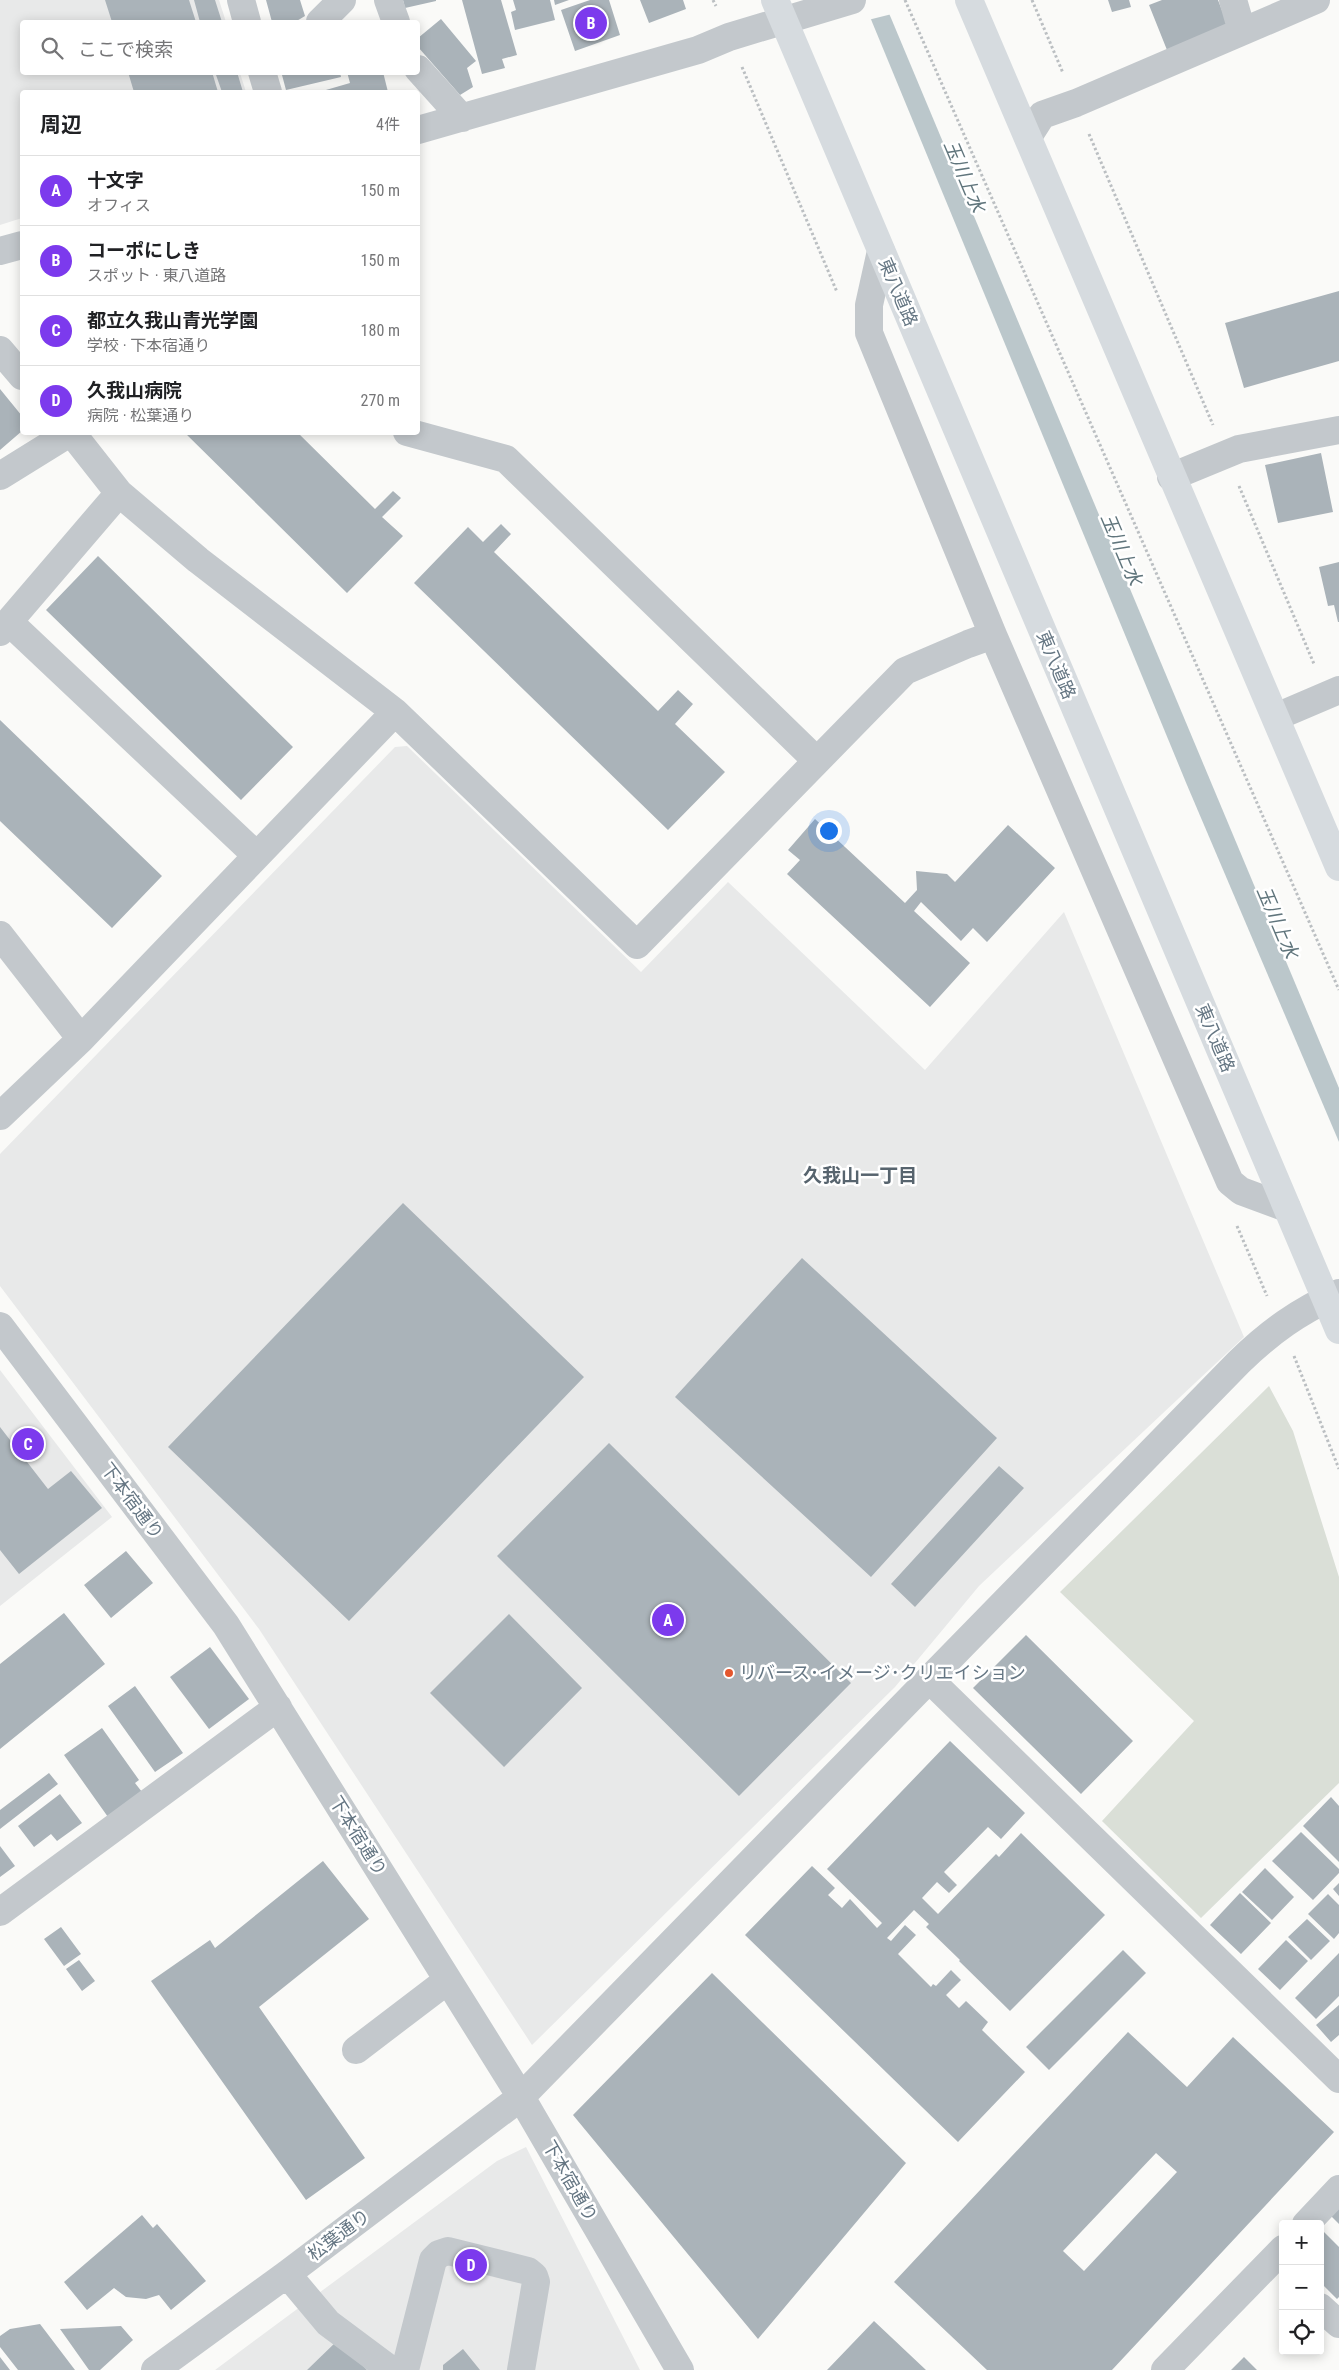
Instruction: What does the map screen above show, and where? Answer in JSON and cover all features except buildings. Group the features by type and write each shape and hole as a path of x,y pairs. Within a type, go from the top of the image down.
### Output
{"main road":[{"path":"969,0 1171,477 1337,858"},
{"name":"東八道路","path":"779,10 1287,1208 1333,1296 1339,1330"}],"street":[{"path":"241,0 246,20"},
{"path":"322,20 342,0"},
{"path":"388,0 395,20"},
{"path":"420,129 698,50 729,37 779,10 811,12 852,0"},
{"path":"1233,0 1242,31"},
{"path":"1028,137 1042,115 1076,103 1316,0"},
{"path":"420,71 462,118"},
{"path":"0,251 20,246"},
{"path":"881,251 869,305 869,333 993,635 1230,1182 1241,1191 1287,1208"},
{"path":"0,350 20,374"},
{"path":"1171,477 1239,449 1339,430"},
{"path":"0,476 66,435"},
{"path":"73,435 119,492 198,560 395,712 637,945 905,671 993,635"},
{"path":"418,435 506,459 817,761"},
{"path":"119,492 4,627 256,855"},
{"path":"1276,717 1333,693"},
{"path":"0,1116 81,1039 395,712"},
{"path":"0,935 81,1039"},
{"name":"松葉通り","path":"156,2370 287,2274 521,2097 1267,1335 1333,1296"},
{"name":"下本宿通り","path":"0,1326 226,1624 521,2097 680,2370"},
{"path":"930,1680 1339,2079"},
{"path":"0,1912 278,1708"},
{"path":"356,2050 448,1980"},
{"path":"1310,2220 1339,2189"},
{"path":"406,2370 434,2260 439,2254 448,2251 528,2271 534,2276 536,2282 521,2370"},
{"path":"1164,2370 1279,2260"},
{"path":"287,2274 328,2323 391,2370"},
{"path":"1323,2310 1339,2324"}],"path":[{"path":"905,0 1339,990"},
{"path":"1032,0 1225,454 1333,693"}],"shaded area":[{"path":"0,0 219,0 225,20 20,20 20,75 241,75 245,90 20,90 20,219 0,225"},
{"path":"863,0 883,0 891,18 1339,1088 1339,1142 1187,785"},
{"path":"407,746 641,972 728,882 925,1070 1064,912 1244,1337 979,1586 895,1687 532,2045 259,1629 0,1286 0,1154 395,747"},
{"path":"0,1370 112,1517 0,1606"},
{"path":"1269,1386 1293,1431 1339,1577 1339,1783 1201,1918 1102,1821 1194,1721 1060,1592"},
{"path":"526,2147 640,2370 215,2370 497,2161"}],"pier":[{"path":"860,0 886,0 892,14 868,20"}],"place":[{"name":"コーポにしき","path":"591,23"},
{"name":"都立久我山青光学園","path":"28,1444"},
{"name":"十文字","path":"668,1620"},
{"name":"リバース･イメージ･クリエイション","path":"729,1673"},
{"name":"久我山病院","path":"471,2265"}],"district":[{"name":"久我山一丁目","path":"860,1175"}],"water label":[{"name":"玉川上水","path":"965,176"},
{"name":"玉川上水","path":"1122,549"},
{"name":"玉川上水","path":"1278,922"}]}
